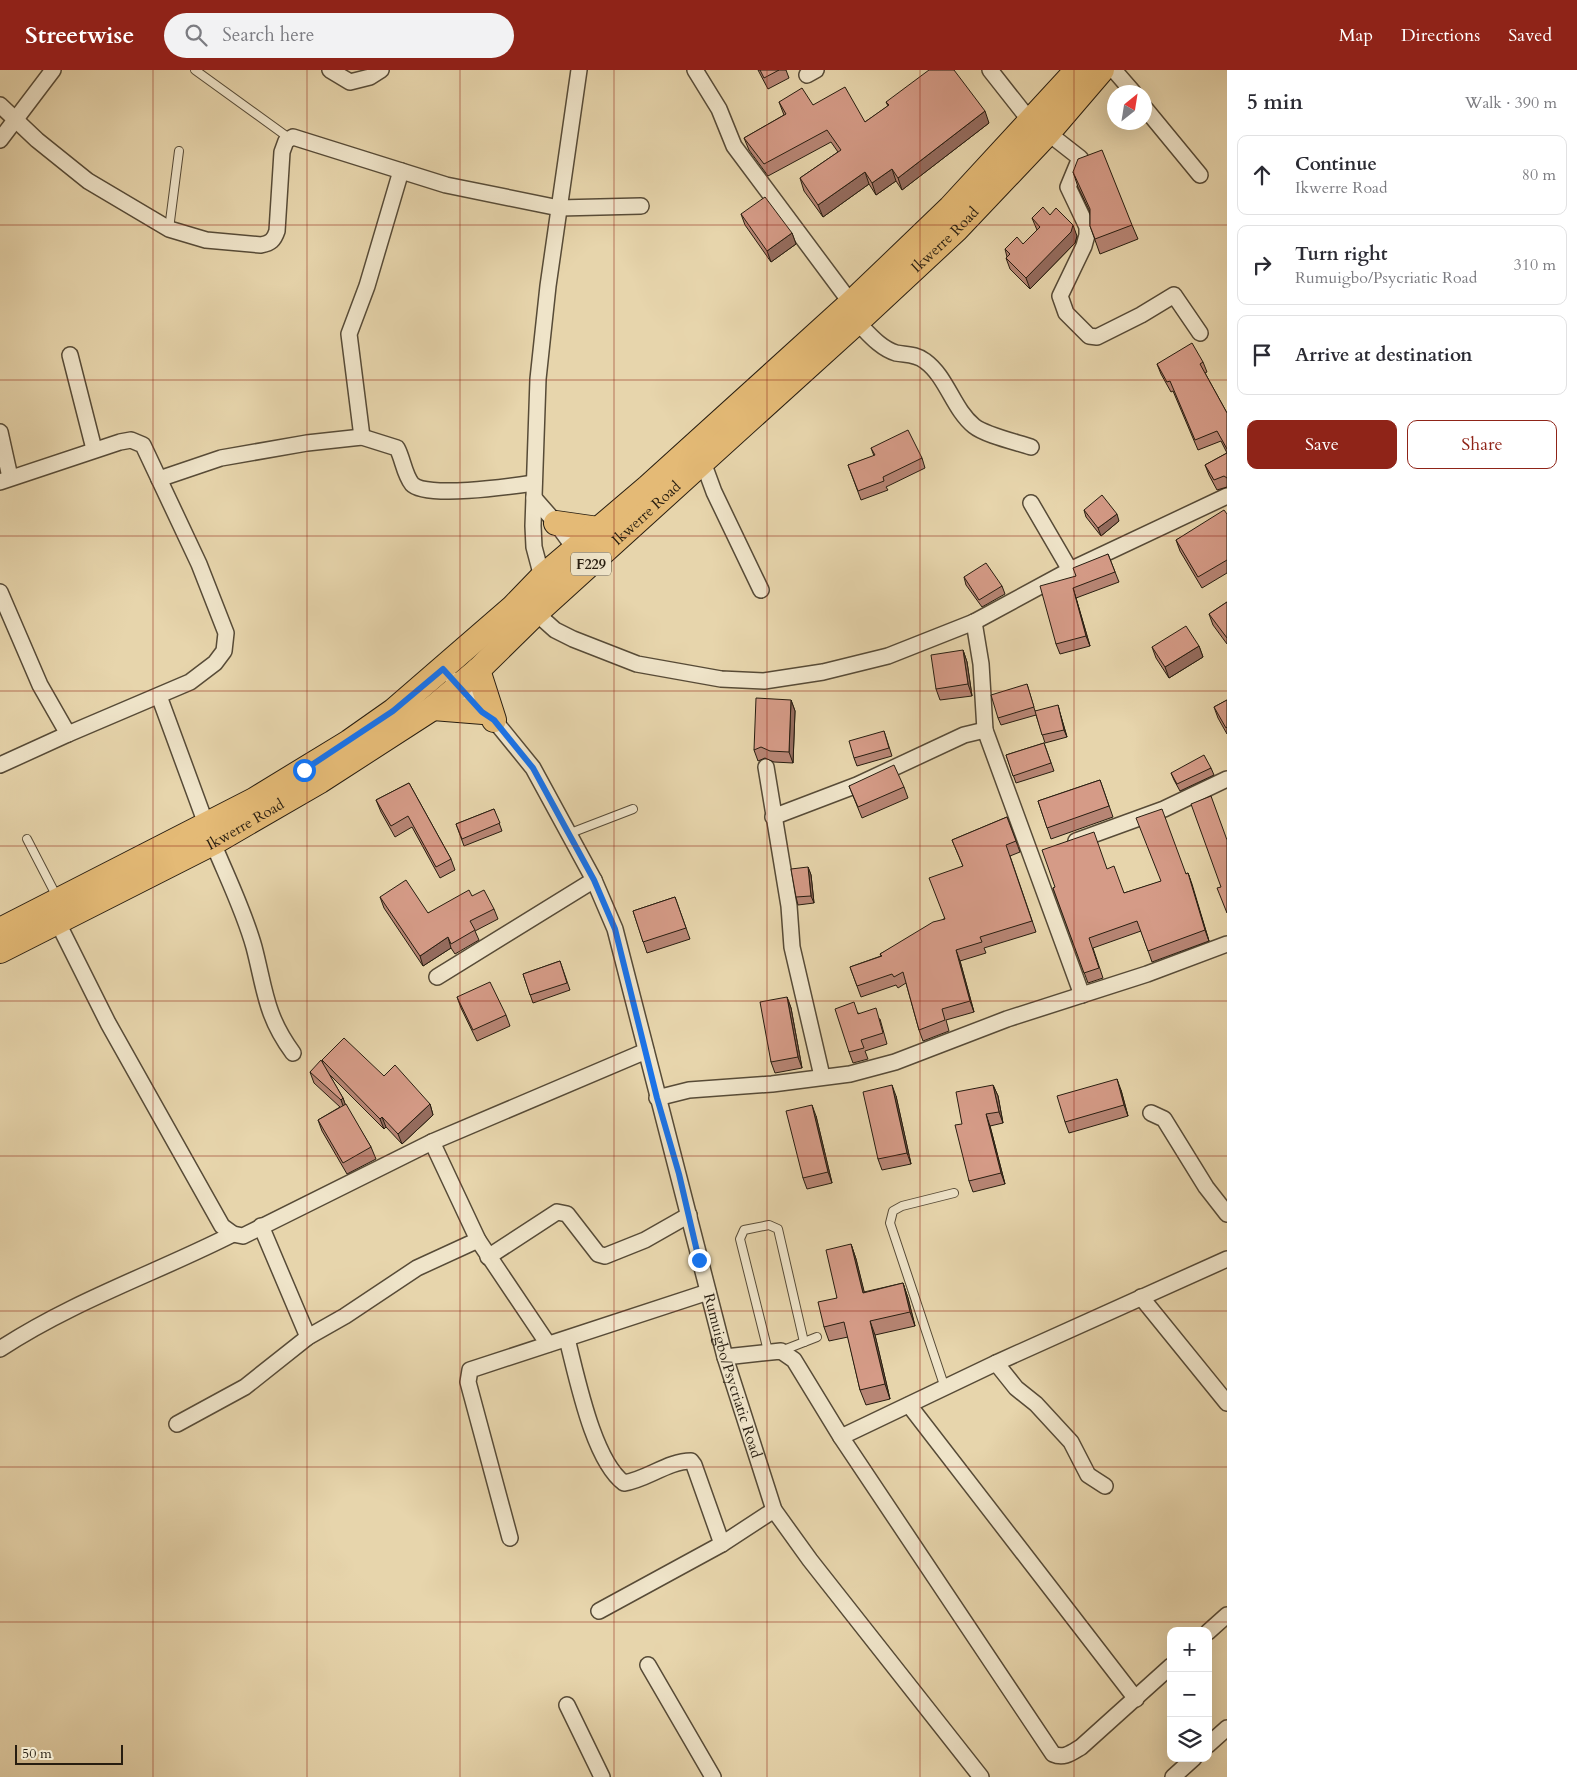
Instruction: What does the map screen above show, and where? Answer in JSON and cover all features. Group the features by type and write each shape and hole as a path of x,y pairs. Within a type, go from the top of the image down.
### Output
{"main road":[{"name":"Ikwerre Road","path":"1040,128 1077,70"},
{"name":"Ikwerre Road","path":"210,833 254,800 349,742 393,711 450,677 478,670 536,614 702,462 854,313 950,208 1102,70"},
{"name":"Ikwerre Road","path":"0,950 58,911 210,833 320,781 433,708 450,677 542,577 854,313"},
{"path":"556,523 598,529"},
{"path":"433,708 488,716 478,670"},
{"name":"Ikwerre Road","path":"0,930 58,911"}],"street":[{"path":"0,140 53,70"},
{"path":"330,70 350,82 370,77 380,70"},
{"path":"542,577 534,547 538,379 578,70"},
{"path":"695,70 719,109 734,146 854,313 883,347 897,353 919,357 927,362 956,399 968,420 976,428 1031,447"},
{"path":"990,70 1040,128 1080,158 1068,187 1087,226 1084,246 1060,296 1066,313 1089,336 1097,337 1141,315 1174,295 1200,333"},
{"path":"1114,70 1127,85"},
{"path":"0,105 14,120 88,181 169,229 206,240 238,245 270,243 277,231 282,152 286,141 290,138 300,138 446,185 559,208 640,206"},
{"path":"1152,117 1200,175"},
{"path":"362,437 349,334 366,286 401,171"},
{"path":"70,355 94,449"},
{"path":"0,432 5,479 94,449 131,440 143,445 199,564 226,633 224,651 215,662 190,682 0,765"},
{"path":"160,479 221,458 307,443 362,437 397,448 408,477 413,485 420,488 436,491 534,491"},
{"path":"702,462 714,492 761,590"},
{"path":"534,491 575,550"},
{"path":"536,614 555,630 573,639 637,664 721,679 764,681 823,672 888,656 974,622 1070,570 1227,496"},
{"path":"1031,503 1070,570"},
{"path":"0,592 40,685 68,734"},
{"path":"974,622 981,664 985,730 1037,854 1082,995"},
{"name":"Rumuigbo/Psycriatic Road","path":"450,677 488,716 533,768 594,880 615,929 725,1357 774,1510 810,1560 981,1777"},
{"path":"159,696 249,931 268,1008 280,1035 293,1053"},
{"path":"773,817 857,785 964,735 985,730"},
{"path":"766,767 789,906 792,947 822,1076"},
{"path":"1060,846 1164,808 1227,779"},
{"path":"437,976 594,880"},
{"path":"58,911 108,1023 222,1226 233,1234 243,1236 432,1142 646,1051"},
{"path":"657,1098 689,1090 772,1084 822,1076 850,1074 895,1062 1008,1019 1147,974 1227,944"},
{"path":"1151,1113 1164,1119 1206,1187 1227,1214"},
{"path":"432,1142 478,1240 548,1344"},
{"path":"488,1257 557,1212 567,1214 598,1254 605,1256 645,1240 689,1215"},
{"path":"262,1226 308,1337"},
{"path":"0,1348 46,1322 116,1287 188,1257 233,1234"},
{"path":"177,1424 246,1387 308,1337 346,1316 417,1268 478,1240"},
{"path":"841,1437 1141,1296 1227,1259"},
{"path":"510,1538 468,1376 470,1370 474,1367 567,1339 708,1292"},
{"path":"1141,1296 1227,1403"},
{"path":"567,1339 590,1425 612,1472 624,1483 635,1482 680,1462 691,1461 694,1464 722,1544"},
{"path":"725,1357 775,1351 794,1360 841,1437 1053,1754 1060,1757 1068,1755 1081,1747 1167,1670"},
{"path":"996,1363 1016,1388 1036,1404 1071,1442 1088,1475 1105,1486"},
{"path":"909,1405 1136,1699"},
{"path":"598,1611 722,1544 774,1510"},
{"path":"1212,1628 1227,1615"},
{"path":"648,1665 713,1777"},
{"path":"566,1705 602,1777"},
{"path":"1212,1741 1227,1728"},
{"path":"1173,1777 1190,1762"}],"lane":[{"path":"195,70 290,138"},
{"path":"169,229 179,151"},
{"path":"568,834 633,809"},
{"path":"27,839 58,911"},
{"path":"945,1388 890,1223 893,1212 902,1206 954,1193"},
{"path":"804,1342 778,1229 769,1225 744,1230 740,1239 775,1351 804,1342 817,1337"}],"building":[{"path":"760,70 779,70 764,78"},
{"path":"929,70 954,70 985,111 898,178 892,169 872,183 865,172 818,205 800,178 841,150 827,130 764,164 744,138 786,114 779,102 802,88 813,105 845,87 865,122 889,105 886,102"},
{"path":"1102,150 1132,225 1095,239 1090,226 1090,209 1073,172 1078,159"},
{"path":"765,197 792,233 767,251 741,214"},
{"path":"1043,207 1050,215 1056,208 1073,225 1071,232 1026,278 1006,258 1010,254 1005,249 1017,237 1023,244 1040,227 1032,218"},
{"path":"1192,343 1203,362 1200,364 1227,413 1227,449 1217,431 1195,440 1170,381 1167,382 1157,364"},
{"path":"908,430 922,458 883,477 884,481 858,491 848,465 875,455 871,448"},
{"path":"1227,453 1227,478 1224,476 1214,480 1205,465"},
{"path":"1102,495 1117,514 1098,528 1084,510"},
{"path":"1224,510 1227,514 1227,560 1198,577 1176,540"},
{"path":"1108,554 1115,572 1073,588 1086,636 1056,644 1040,586 1076,576 1073,568"},
{"path":"986,563 1002,586 979,600 964,577"},
{"path":"1227,602 1227,638 1209,614"},
{"path":"1186,626 1199,646 1165,667 1152,647"},
{"path":"963,650 968,684 936,689 931,655"},
{"path":"1027,684 1034,707 998,718 991,695"},
{"path":"756,698 791,700 789,752 770,751 761,747 754,750"},
{"path":"1227,700 1227,727 1226,728 1214,707"},
{"path":"1058,705 1064,730 1042,735 1035,711"},
{"path":"884,731 889,748 854,758 849,741"},
{"path":"1044,743 1051,763 1013,776 1006,755"},
{"path":"1204,755 1211,768 1177,784 1171,773"},
{"path":"894,765 904,787 858,807 849,786"},
{"path":"1100,780 1109,806 1047,828 1038,801"},
{"path":"409,783 451,859 436,867 408,816 391,826 376,800"},
{"path":"1211,796 1227,840 1227,913 1217,888 1221,887 1191,804"},
{"path":"494,809 500,823 462,839 456,824"},
{"path":"1162,809 1186,874 1188,873 1205,930 1148,951 1137,921 1089,938 1099,968 1084,973 1053,888 1055,887 1042,850 1094,832 1107,869 1114,866 1124,893 1161,881 1136,818"},
{"path":"1007,817 1016,841 1006,845 1032,921 980,937 982,942 956,950 970,1001 942,1009 945,1020 919,1030 903,972 894,977 892,974 857,986 850,967 882,956 880,954 933,922 945,919 929,878 963,866 952,840"},
{"path":"808,867 811,896 796,897 791,869"},
{"path":"406,880 428,913 469,890 472,896 484,890 494,909 470,921 475,930 451,944 448,937 420,956 380,897"},
{"path":"675,897 686,928 643,942 633,911"},
{"path":"560,961 567,983 530,995 523,974"},
{"path":"490,982 506,1015 473,1030 457,997"},
{"path":"787,997 798,1057 771,1062 760,1002"},
{"path":"854,1002 858,1014 876,1008 883,1033 861,1040 864,1048 849,1052 835,1009"},
{"path":"344,1038 384,1076 395,1065 430,1104 398,1134 382,1117 380,1119 322,1060"},
{"path":"321,1060 343,1098 341,1100 310,1072"},
{"path":"1117,1079 1124,1105 1065,1122 1057,1096"},
{"path":"892,1085 907,1153 878,1159 863,1092"},
{"path":"993,1085 999,1112 986,1114 1001,1173 969,1181 955,1125 962,1124 956,1092"},
{"path":"346,1104 371,1147 343,1163 318,1120"},
{"path":"812,1105 828,1172 803,1178 786,1111"},
{"path":"851,1244 863,1293 903,1283 910,1312 870,1321 885,1384 860,1390 844,1322 824,1327 818,1302 837,1298 826,1250"}],"route":[{"path":"304,770 349,742 393,711 443,669 482,712 494,720 533,768 594,880 615,929 657,1098 679,1174 699,1260"}]}
